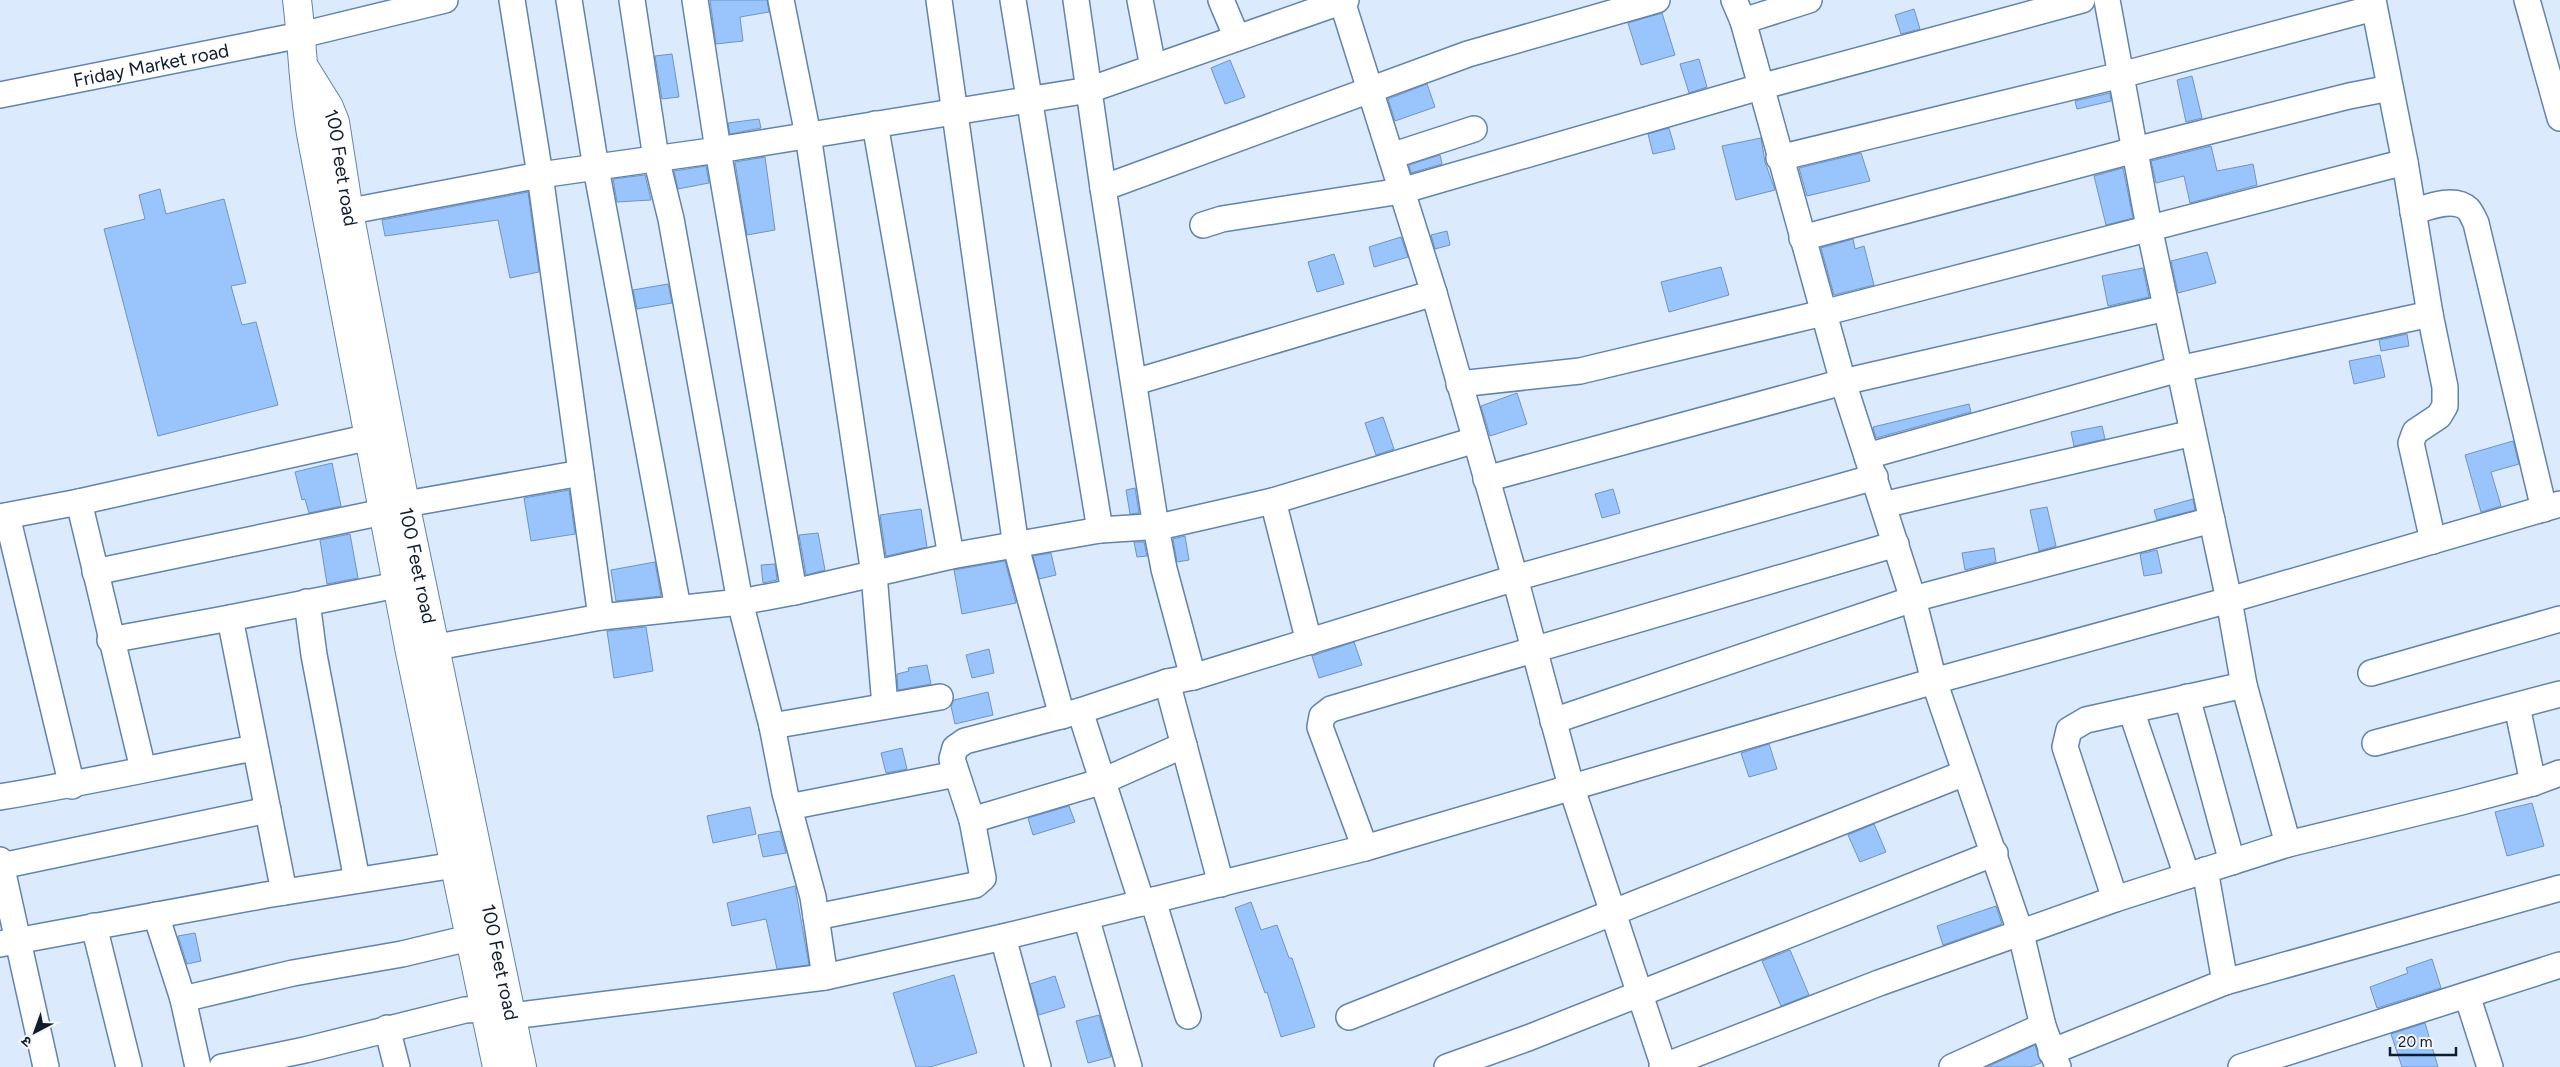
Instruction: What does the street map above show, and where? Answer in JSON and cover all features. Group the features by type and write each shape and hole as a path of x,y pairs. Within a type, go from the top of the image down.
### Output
{"street":[{"name":"100 Feet road","path":"297,0 305,69 307,110 338,214 422,650 512,1016 522,1067"},
{"name":"Friday Market road","path":"0,95 301,35 445,0"},
{"path":"512,0 540,175 601,617"},
{"path":"569,0 596,168 678,608"},
{"path":"632,0 656,158 673,229 740,602 772,726 789,807 813,897 825,977"},
{"path":"695,0 718,150 794,592"},
{"path":"780,0 808,135 874,574 885,706"},
{"path":"939,0 1016,546 1071,713 1103,781 1188,1016"},
{"path":"1013,0 1100,530"},
{"path":"1076,0 1103,188 1135,382 1156,527 1164,569 1193,677"},
{"path":"1140,0 1153,67"},
{"path":"1221,0 1237,38"},
{"path":"1103,188 1371,88 1468,54 1657,0"},
{"path":"1809,0 1739,11 1843,382 1913,599 1934,681 1965,773 1995,853 2021,934 2043,1026 2054,1059 2225,982 2560,888"},
{"path":"1203,225 1222,219 1401,191 1760,87 2082,0"},
{"path":"2108,0 2149,227 2229,600 2244,685 2288,844"},
{"path":"2527,0 2560,118"},
{"path":"338,214 540,175 718,150 1089,90 1237,38 1313,5 1344,1 1401,191 1434,292 1515,578 1571,786 1663,1067 1879,983 1989,942 2021,934 2115,898 2288,844 2533,783 2560,772"},
{"path":"1779,158 2121,75 2373,4 2405,162 2430,314 2445,388 2445,406 2439,416 2415,432 2411,443 2433,541"},
{"path":"1802,238 2135,150 2349,96 2390,88"},
{"path":"875,124 952,556"},
{"path":"1391,156 1474,129"},
{"path":"1459,384 1580,371 1823,313 2405,162"},
{"path":"222,1067 307,1058 387,1028 465,1010 485,1008 512,1016 825,977 1003,937 1365,848 1934,681 2229,600 2552,506 2476,223 2468,209 2455,203 2438,204 2413,212"},
{"path":"1135,382 1434,292"},
{"path":"1486,479 1843,382 2166,308"},
{"path":"816,917 975,885 982,878 972,820 952,759 955,748 965,741 1071,713 1167,682 1193,677 1309,642 2179,369 2430,314"},
{"path":"1883,505 2193,433"},
{"path":"72,786 3,517 380,435"},
{"path":"422,650 601,617 740,602 794,592 952,556 1100,530 1156,527 1273,501 1475,440"},
{"path":"95,572 394,508 581,473"},
{"path":"1273,501 1309,642"},
{"path":"79,502 110,640 143,769"},
{"name":"100 Feet road","path":"394,508 396,585 422,650 454,865 497,1067"},
{"path":"1553,721 1913,599 2212,520"},
{"path":"1365,848 1320,727 1322,716 1331,709 1896,544"},
{"path":"110,640 396,585"},
{"path":"307,602 314,655 358,880"},
{"path":"230,618 254,748 284,892"},
{"path":"2371,673 2560,619"},
{"path":"1167,682 1221,884"},
{"path":"2115,898 2065,747 2069,730 2086,720 2244,685"},
{"path":"2375,744 2560,694"},
{"path":"772,726 940,697"},
{"path":"2187,697 2232,862"},
{"path":"2517,706 2533,783"},
{"path":"2131,710 2196,873 2225,982"},
{"path":"972,820 1103,781 1184,745"},
{"path":"0,797 72,786 143,769 254,748"},
{"path":"1349,1017 1965,773"},
{"path":"789,807 956,774"},
{"path":"46,1067 9,942 1,863 268,810"},
{"path":"1447,1067 1640,994 1995,853"},
{"path":"9,942 284,892 454,865"},
{"path":"156,915 183,999 198,1067"},
{"path":"1086,917 1129,1067"},
{"path":"94,926 129,1067"},
{"path":"1003,937 1038,1067"},
{"path":"183,999 293,973 402,954 469,938"},
{"path":"2253,1065 2560,965"},
{"path":"2467,996 2490,1067"},
{"path":"1952,1067 2043,1026"},
{"path":"387,1028 397,1067"}],"building":[{"path":"710,0 767,0 769,12 740,17 743,41 716,44"},
{"path":"1914,9 1920,29 1901,34 1895,15"},
{"path":"1662,13 1675,55 1641,65 1628,23"},
{"path":"672,54 679,97 662,99 655,56"},
{"path":"1699,59 1707,87 1689,93 1680,64"},
{"path":"1230,60 1245,97 1225,104 1211,68"},
{"path":"2192,76 2202,118 2186,122 2177,80"},
{"path":"1427,84 1435,107 1395,121 1388,99"},
{"path":"2110,93 2111,101 2077,109 2075,101"},
{"path":"759,119 761,128 730,134 728,123"},
{"path":"1669,128 1675,149 1653,154 1648,134"},
{"path":"1761,138 1765,162 1775,190 1736,200 1722,146"},
{"path":"2211,146 2217,171 2253,164 2257,185 2190,203 2184,176 2156,183 2151,161"},
{"path":"1861,153 1870,181 1807,196 1799,168"},
{"path":"1440,155 1442,164 1411,173 1409,165"},
{"path":"765,157 775,230 747,235 735,162"},
{"path":"706,166 709,183 678,189 674,171"},
{"path":"2123,168 2133,218 2106,225 2094,176"},
{"path":"645,175 651,200 617,202 613,179"},
{"path":"160,189 166,214 224,199 246,283 231,286 242,325 256,322 278,405 158,436 104,229 145,219 139,195"},
{"path":"528,192 539,272 510,278 498,220 385,236 382,220"},
{"path":"1447,231 1450,245 1435,249 1431,235"},
{"path":"1401,237 1408,257 1374,267 1369,247"},
{"path":"1853,239 1855,249 1864,246 1874,285 1834,295 1821,248"},
{"path":"2207,252 2216,283 2178,293 2171,261"},
{"path":"1334,254 1344,284 1317,292 1308,262"},
{"path":"1721,267 1729,295 1669,312 1661,282"},
{"path":"2143,268 2149,297 2108,306 2102,276"},
{"path":"668,284 672,303 637,309 633,290"},
{"path":"2407,334 2409,346 2381,351 2379,340"},
{"path":"2380,355 2385,377 2354,384 2349,361"},
{"path":"1517,393 1527,424 1490,436 1481,406"},
{"path":"1969,404 1971,412 1876,438 1873,427"},
{"path":"1383,417 1394,449 1376,455 1365,423"},
{"path":"2102,426 2105,439 2074,446 2071,432"},
{"path":"2513,441 2519,464 2491,472 2501,506 2481,512 2465,455"},
{"path":"332,463 341,506 309,513 305,499 302,500 295,472"},
{"path":"1135,488 1139,513 1130,514 1126,490"},
{"path":"1613,489 1620,513 1602,518 1595,494"},
{"path":"569,490 575,534 531,541 524,498"},
{"path":"2193,499 2195,510 2157,520 2154,510"},
{"path":"2047,507 2056,546 2039,551 2030,510"},
{"path":"921,509 927,547 886,556 880,515"},
{"path":"818,533 825,570 806,575 799,535"},
{"path":"350,534 358,578 327,584 320,540"},
{"path":"1185,536 1189,560 1177,562 1173,539"},
{"path":"1134,542 1144,542 1147,556 1137,557"},
{"path":"1994,548 1996,562 1965,570 1962,553"},
{"path":"2157,550 2162,573 2144,576 2140,554"},
{"path":"1051,553 1056,575 1039,579 1033,556"},
{"path":"1005,561 1016,603 962,614 954,570"},
{"path":"655,562 661,596 616,601 611,570"},
{"path":"775,564 777,580 763,583 761,565"},
{"path":"646,627 653,671 614,678 607,631"},
{"path":"1354,642 1362,665 1319,678 1312,656"},
{"path":"989,649 994,673 972,678 966,655"},
{"path":"927,665 931,684 898,690 897,674 909,671 908,668"},
{"path":"988,692 993,715 955,724 951,706 954,700"},
{"path":"1769,744 1777,769 1749,777 1741,753"},
{"path":"902,748 907,769 886,773 881,753"},
{"path":"2532,803 2544,846 2507,856 2495,812"},
{"path":"1069,806 1075,822 1033,835 1028,818"},
{"path":"750,807 756,834 713,843 707,816"},
{"path":"1874,824 1886,852 1860,862 1848,835"},
{"path":"780,831 786,853 763,857 758,835"},
{"path":"795,886 809,965 777,969 766,919 732,926 727,903"},
{"path":"1251,902 1261,930 1277,925 1289,958 1292,958 1315,1027 1281,1037 1267,992 1265,993 1235,908"},
{"path":"1996,906 2002,924 1943,945 1937,926"},
{"path":"195,933 201,961 187,964 178,936"},
{"path":"1790,950 1809,995 1781,1006 1762,961"},
{"path":"2432,959 2441,988 2377,1008 2370,987 2408,973 2406,968"},
{"path":"954,975 977,1053 930,1067 916,1067 893,993"},
{"path":"1055,976 1065,1007 1039,1015 1030,984"},
{"path":"1099,1015 1111,1057 1088,1063 1076,1021"},
{"path":"2425,1023 2438,1067 2402,1067 2391,1034"},
{"path":"2035,1045 2041,1063 2030,1067 1987,1067"}]}
